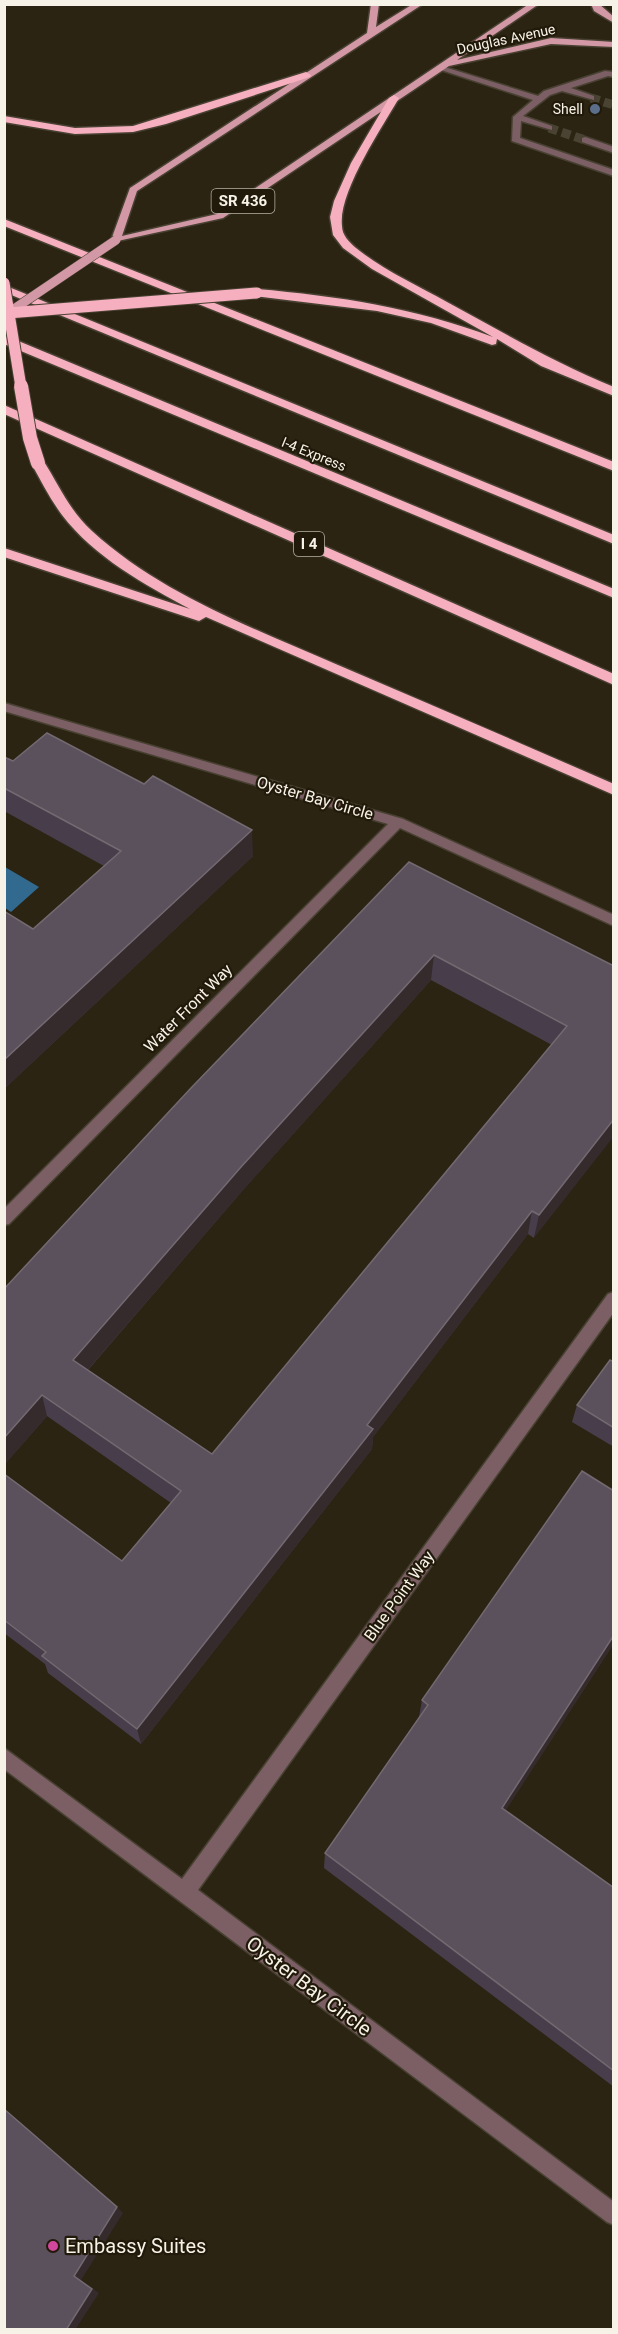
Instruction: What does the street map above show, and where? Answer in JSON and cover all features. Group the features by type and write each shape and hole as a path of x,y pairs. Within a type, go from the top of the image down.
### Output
{"highway":[{"path":"4,119 75,131 133,129 162,122 306,75"},
{"path":"394,98 342,193 335,215 336,229 344,242 376,267 556,368"},
{"path":"4,222 614,467"},
{"path":"614,540 4,285 6,314 30,438 38,464 69,515 114,557 160,586 233,625 614,790"},
{"path":"6,314 257,293 330,298 402,311 475,334 614,392"},
{"name":"I-4 Express","path":"4,339 614,594"},
{"name":"I 4","path":"4,409 614,680"},
{"path":"4,552 60,569 139,599 233,625"}],"main road":[{"path":"371,34 375,4"},
{"path":"116,240 133,190 306,75 419,4"},
{"name":"SR 436","path":"6,314 116,240 220,216 535,4"},
{"path":"595,4 597,9 614,21"},
{"name":"Douglas Avenue","path":"441,67 551,42 574,41 614,45"}],"street":[{"path":"441,67 540,99"},
{"path":"614,75 608,73 547,93 517,117 515,139 614,172"},
{"path":"562,88 591,98"},
{"path":"517,117 549,128"},
{"path":"585,140 614,150"},
{"name":"Oyster Bay Circle","path":"4,707 398,822 614,921"},
{"name":"Water Front Way","path":"4,1219 398,822"},
{"name":"Blue Point Way","path":"184,1893 614,1299"},
{"name":"Oyster Bay Circle","path":"4,1757 614,2215"}],"water":[{"path":"5,867 39,887 11,912 5,908"}],"building":[{"path":"47,733 144,784 153,776 252,830 4,1060 4,911 33,929 121,851 4,788 4,757 13,761"},
{"path":"409,862 614,966 614,1119 539,1215 532,1211 367,1425 373,1429 137,1729 42,1656 46,1652 4,1620 4,1474 122,1561 181,1491 42,1395 4,1438 4,1289 191,1088","holes":["434,955 567,1026 212,1454 73,1360 241,1167"]},
{"path":"610,1360 614,1362 614,1428 577,1405"},
{"path":"582,1471 614,1491 614,1635 502,1808 614,1888 614,2071 325,1853 428,1705 422,1700"},
{"name":"Embassy Suites","path":"4,2109 117,2207 74,2276 92,2289 66,2330 4,2330"}],"tunnel":[{"path":"591,98 614,105"},
{"path":"549,128 585,140"}],"place":[{"name":"Shell","path":"595,109"},
{"name":"Embassy Suites","path":"53,2246"}]}
